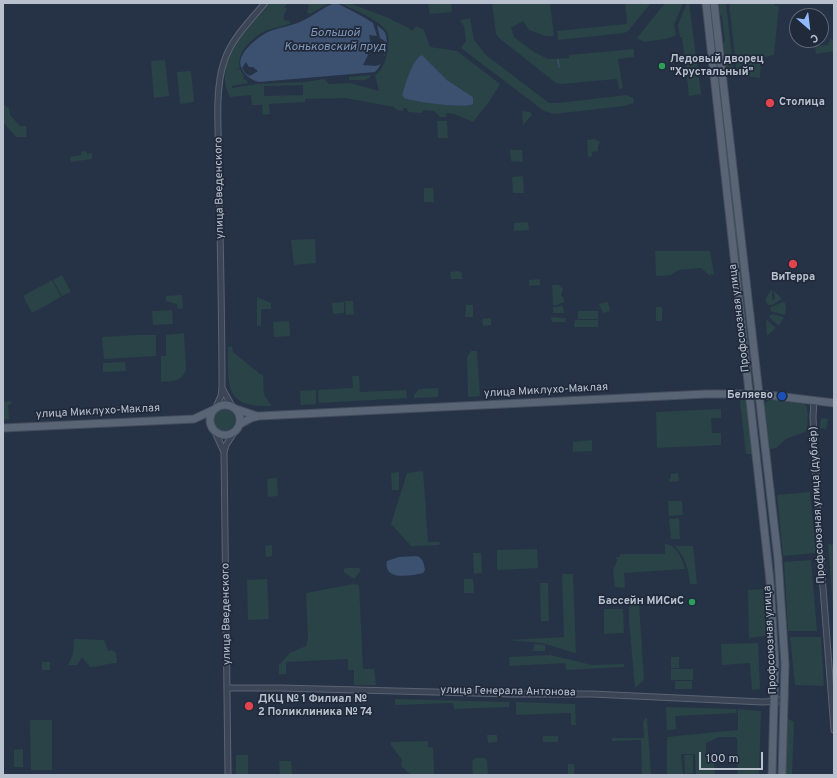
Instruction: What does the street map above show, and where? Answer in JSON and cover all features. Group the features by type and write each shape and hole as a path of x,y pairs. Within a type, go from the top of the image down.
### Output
{"main road":[{"name":"Профсоюзная улица","path":"706,3 770,581 775,664 772,775"},
{"name":"Профсоюзная улица","path":"714,3 760,394 780,581 784,641 785,695 782,775"},
{"name":"улица Миклухо-Маклая","path":"240,424 251,418 259,416 706,394 760,394 834,403"},
{"path":"194,419 204,423 213,430 223,436 228,435 236,431 240,424 240,416 234,408 224,404 214,409 209,419 213,430"},
{"name":"улица Миклухо-Маклая","path":"234,408 259,416"},
{"name":"улица Миклухо-Маклая","path":"3,428 194,419 214,409"}],"street":[{"name":"улица Введенского","path":"214,409 221,396 222,388 220,74 228,50 248,23 266,3"},
{"path":"711,51 714,46 720,50"},
{"name":"улица Введенского","path":"222,388 234,408"},
{"name":"Профсоюзная улица (дублёр)","path":"814,400 813,417 819,536 834,730"},
{"name":"улица Введенского","path":"213,430 224,452"},
{"name":"улица Введенского","path":"228,775 224,452 226,446 236,431"},
{"name":"улица Генерала Антонова","path":"227,688 506,694 592,694 774,702"},
{"path":"774,702 782,699 785,695"},
{"path":"773,732 778,727 782,728 784,732"}],"green space":[{"path":"271,3 288,3 284,7 287,9 284,14 284,20 289,21 290,24 265,31 255,37 246,46 240,56 240,68 234,70 240,69 244,77 243,79 248,83 232,86 232,88 257,84 305,82 324,79 329,84 350,83 379,91 375,75 381,69 386,57 388,43 387,32 373,19 340,3 349,3 386,17 412,31 416,26 424,30 430,47 457,51 500,84 489,102 473,122 454,114 447,113 446,117 440,117 434,111 424,110 421,113 408,112 407,108 404,108 403,111 397,110 394,107 346,98 305,99 305,102 269,104 270,114 263,115 262,105 252,105 251,95 230,97 226,84 226,71 229,58 236,46 244,34","holes":["422,55 447,80 473,97 462,106 415,101 402,95 412,69 417,59","303,85 303,95 264,96 264,86"]},
{"path":"299,3 329,3 310,14 307,12 309,5"},
{"path":"428,3 451,3 452,12 430,14"},
{"path":"492,3 550,3 554,36 546,36 529,30 523,21 511,28 514,37 534,52 548,59 569,58 569,55 634,49 634,57 618,59 623,88 619,89 617,79 561,84 556,83 499,38 496,34"},
{"path":"625,3 651,3 628,31 624,33 558,40 557,31 626,24"},
{"path":"665,3 683,3 674,25 676,35 665,39 644,42 637,38"},
{"path":"687,3 689,3 701,94 689,96 682,37 680,37 678,25"},
{"path":"718,3 726,3 734,75 728,76 726,73 723,43 725,42 722,16 720,15"},
{"path":"729,3 775,3 775,6 779,5 774,55 761,58 760,78 737,75"},
{"path":"470,18 474,40 486,55 549,103 627,95 633,98 634,103 624,106 554,114 544,111 461,48 466,41 464,26 460,21"},
{"path":"831,38 834,41 834,51 816,54 815,48 829,48"},
{"path":"165,60 169,96 154,98 151,61"},
{"path":"191,71 194,102 180,104 177,72"},
{"path":"370,75 370,78 365,80 349,80 349,77"},
{"path":"4,105 9,108 10,115 20,126 26,126 27,137 16,137 3,122"},
{"path":"522,111 530,112 532,115 523,125"},
{"path":"437,121 447,121 448,138 438,138"},
{"path":"595,139 600,142 598,151 592,152 592,156 588,157 587,140"},
{"path":"510,150 522,150 523,162 511,161"},
{"path":"86,151 87,154 92,153 92,159 71,162 70,157 81,155 81,152"},
{"path":"523,176 524,193 513,193 512,177"},
{"path":"424,188 433,188 434,202 424,202"},
{"path":"528,222 529,230 514,231 514,223"},
{"path":"315,239 316,263 294,265 291,240"},
{"path":"655,251 710,251 714,274 711,274 710,276 701,268 678,270 671,275 656,276"},
{"path":"459,271 462,273 462,279 451,279 450,272"},
{"path":"62,275 71,292 62,296 53,280"},
{"path":"540,279 540,285 529,286 529,280"},
{"path":"52,280 61,297 32,313 23,296"},
{"path":"552,285 559,285 563,289 561,295 564,302 553,305"},
{"path":"771,290 772,300 775,299 773,290 782,299 772,305 768,305 765,300"},
{"path":"182,295 183,308 178,309 177,304 166,301 166,296"},
{"path":"257,297 271,303 271,309 261,309 261,326 257,326"},
{"path":"345,301 353,301 354,314 346,315"},
{"path":"344,302 344,313 333,314 332,303"},
{"path":"608,302 610,311 603,313 599,304"},
{"path":"783,302 785,303 786,307 785,315 770,311 771,307"},
{"path":"466,305 473,305 473,317 465,317"},
{"path":"563,306 564,313 553,313 553,307"},
{"path":"656,307 662,307 662,321 656,321"},
{"path":"172,310 173,324 153,325 152,311"},
{"path":"578,311 598,311 598,319 578,319"},
{"path":"772,314 784,317 779,326 770,318 769,316"},
{"path":"551,317 566,318 565,322 552,322"},
{"path":"491,318 491,325 483,326 482,319"},
{"path":"575,320 598,320 598,327 574,327"},
{"path":"767,320 776,328 768,335 766,321"},
{"path":"289,321 290,336 274,337 273,322"},
{"path":"184,333 186,370 179,379 161,382 161,356 166,356 166,335"},
{"path":"156,335 156,356 104,359 102,337"},
{"path":"232,346 233,352 263,375 264,395 272,406 256,406 245,403 237,398 232,392 228,373 228,347"},
{"path":"471,351 477,351 480,396 468,397 467,357"},
{"path":"125,362 126,371 103,372 103,363"},
{"path":"352,376 359,376 360,392 406,390 407,398 319,403 318,390 353,388"},
{"path":"438,388 438,397 414,398 414,395 419,389"},
{"path":"316,390 316,404 301,405 300,391"},
{"path":"771,399 805,404 808,418 807,431 786,439 776,448 770,449 765,406 766,402"},
{"path":"741,400 746,400 748,403 753,454 746,454"},
{"path":"11,401 11,404 8,405 9,419 3,420 3,402"},
{"path":"220,409 228,409 235,416 235,424 228,431 220,431 213,424 213,416"},
{"path":"721,409 721,418 711,418 712,433 721,433 721,445 657,448 656,412"},
{"path":"821,418 828,419 826,429 820,428"},
{"path":"592,440 592,451 573,452 573,442"},
{"path":"423,471 428,542 440,542 439,545 411,546 391,524 407,473"},
{"path":"399,472 399,490 392,490 391,473"},
{"path":"678,473 679,481 669,482 669,479 671,479 671,474"},
{"path":"277,478 278,496 268,497 267,479"},
{"path":"810,492 816,553 783,556 777,495"},
{"path":"668,501 682,501 683,515 669,516"},
{"path":"679,518 680,539 671,539 669,519"},
{"path":"665,544 676,550 683,561 685,569 624,573 625,588 615,587 613,570 617,561 616,557 620,557 620,554 665,554"},
{"path":"828,544 834,545 834,622"},
{"path":"272,545 272,556 266,557 265,546"},
{"path":"675,546 693,546 697,584 690,584 686,564"},
{"path":"537,549 538,568 497,570 497,550"},
{"path":"473,553 481,553 482,573 474,574"},
{"path":"811,560 817,631 788,631 784,562"},
{"path":"359,568 361,570 354,579 344,572 344,569"},
{"path":"562,574 573,574 576,653 540,643 509,640 564,637"},
{"path":"267,579 269,619 248,620 247,580"},
{"path":"464,579 473,579 474,593 464,593"},
{"path":"540,583 548,583 549,621 541,621"},
{"path":"354,584 359,585 363,669 374,669 376,685 354,685 354,670 348,670 348,659 286,662 286,674 279,675 279,665 290,653 306,646 308,639 306,593"},
{"path":"764,589 766,636 749,638 748,590"},
{"path":"639,604 644,680 635,688 629,605"},
{"path":"604,609 623,609 624,633 604,634"},
{"path":"790,637 821,637 824,686 795,685"},
{"path":"74,639 104,640 108,651 112,650 116,653 117,663 90,667 82,657 77,665 68,665 73,654"},
{"path":"758,643 760,689 752,690 750,663 722,665 721,644"},
{"path":"534,644 545,645 545,651 533,651"},
{"path":"550,655 592,665 624,664 624,667 566,670 565,663 510,666 509,657"},
{"path":"671,657 679,657 679,668 671,668"},
{"path":"42,662 50,662 50,670 42,670"},
{"path":"671,669 693,669 693,680 671,680"},
{"path":"675,681 692,681 692,689 675,689"},
{"path":"395,699 509,702 509,707 454,709 453,703 395,705"},
{"path":"516,702 575,704 576,725 571,725 571,713 516,715"},
{"path":"666,707 736,709 737,713 675,716 676,729 667,730"},
{"path":"738,709 761,711 759,775 738,775 737,739 735,737 719,737 706,743 706,755 714,755 715,775 696,775 695,754 681,754 683,774 667,775 667,737 738,730"},
{"path":"647,718 651,775 642,775 641,740 612,741 612,738 644,738 643,722"},
{"path":"787,718 794,722 792,775 785,775"},
{"path":"30,720 52,720 52,770 31,770"},
{"path":"487,735 497,735 497,742 488,743"},
{"path":"543,736 558,736 558,742 543,742"},
{"path":"428,741 428,747 433,748 434,775 411,775 401,766 402,760 391,745 391,742"},
{"path":"23,749 23,767 14,767 14,750"},
{"path":"236,755 248,755 248,775 236,775"},
{"path":"684,755 693,755 693,773 685,774"},
{"path":"475,758 484,758 487,760 488,775 473,775 472,761"},
{"path":"279,761 291,761 292,775 280,775"},
{"path":"568,764 574,764 574,775 568,775"}],"water":[{"name":"Большой Коньковский пруд","path":"335,3 375,24 384,31 387,41 385,53 381,64 375,72 259,82 246,75 240,62 245,51 255,41 270,31 298,23"},
{"path":"422,55 447,80 473,97 473,104 461,106 409,100 404,98 402,95 410,71"},
{"path":"417,556 421,558 424,563 425,570 423,573 399,576 389,572 387,561 399,557"}],"pier":[{"path":"373,23 377,25 380,38 386,42 384,57 381,64 376,66 363,65 368,55 360,47 371,45 369,35 377,36"},
{"path":"246,62 249,67 253,67 258,71 250,76 246,74 242,68"}],"waterway":[{"path":"558,60 559,67"}],"place":[{"name":"Ледовый дворец \"Хрустальный\"","path":"662,66"},
{"name":"Столица","path":"770,103"},
{"name":"ВиТерра","path":"793,264"},
{"name":"Беляево","path":"782,396"},
{"name":"Бассейн МИСиС","path":"692,602"},
{"name":"ДКЦ № 1 Филиал № 2 Поликлиника № 74","path":"249,706"}]}
